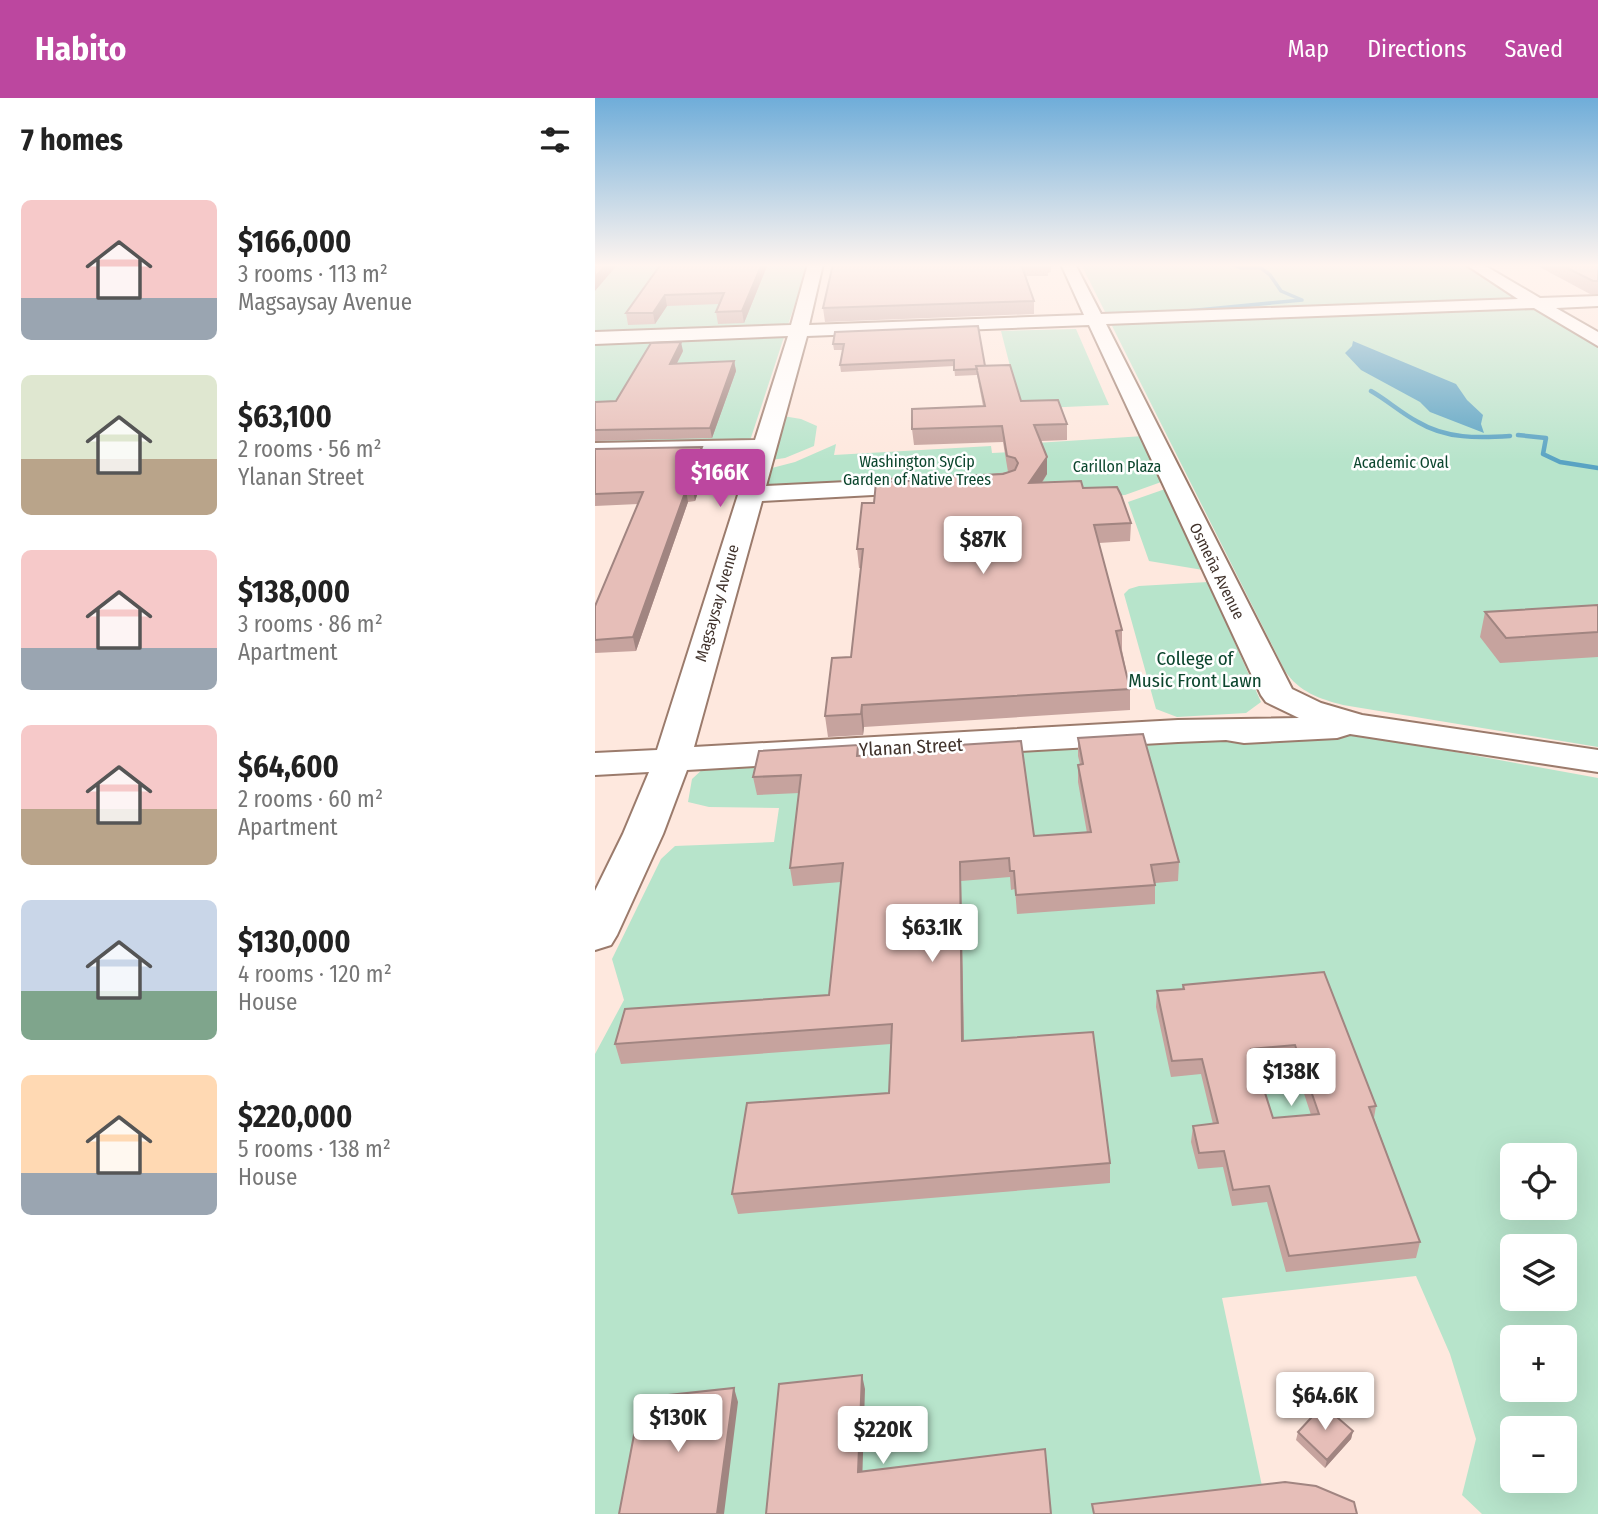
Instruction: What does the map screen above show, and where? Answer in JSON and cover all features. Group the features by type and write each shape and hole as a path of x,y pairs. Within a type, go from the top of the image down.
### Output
{"street":[{"path":"595,338 823,330"},
{"name":"Osmeña Avenue","path":"1100,330 1278,695"},
{"path":"1580,330 1598,341"},
{"name":"Magsaysay Avenue","path":"595,935 643,834 672,760 798,331"},
{"path":"595,450 763,447"},
{"path":"749,494 946,484"},
{"path":"1278,695 1298,707 1362,726 1598,761"},
{"name":"Ylanan Street","path":"595,764 1226,729 1271,717 1278,706 1278,695"},
{"name":"Ylanan Street","path":"1226,729 1244,732 1362,726"}],"green space":[{"path":"595,330 786,330 743,462 595,466"},
{"path":"1076,330 1109,405 1021,409 1001,331"},
{"name":"Academic Oval","path":"1114,330 1572,330 1598,346 1598,747 1343,705 1303,689 1285,671"},
{"path":"783,416 801,419 817,426 814,446 785,458 771,460"},
{"path":"1144,436 1164,481 1125,495 993,501 992,489 759,499 768,469 795,462 836,444 834,455 991,446 992,453 1037,451 1036,443"},
{"path":"1168,488 1203,570 1149,561 1128,502"},
{"name":"College of Music Front Lawn","path":"1208,582 1261,702 1246,713 1177,717 1156,709 1124,594 1139,586"},
{"path":"1351,733 1598,778 1598,1514 1482,1514 1462,1495 1476,1439 1450,1354 1416,1276 1222,1298 1268,1514 595,1514 595,1054 624,1000 612,959 661,859 675,846 774,842 779,808 709,807 688,802 692,779 705,767 816,759"}],"water":[{"path":"1353,341 1456,384 1467,400 1483,415 1481,424 1484,433 1430,412 1420,402 1361,370 1345,353"}],"building":[{"path":"979,330 985,366 954,370 954,360 840,365 844,344 833,344 835,332"},
{"path":"681,342 670,364 734,361 710,428 595,430 595,402 616,401 651,343"},
{"path":"1010,365 1021,401 1058,400 1067,424 1034,425 1047,457 1029,483 1081,481 1083,488 1117,487 1121,495 1131,523 1094,525 1122,630 1116,631 1130,689 862,705 861,714 825,716 832,658 851,657 863,549 857,549 862,503 874,503 876,482 943,480 943,477 1003,474 1015,470 1018,463 1015,458 1007,456 1002,426 912,429 912,409 985,406 976,366"},
{"path":"702,447 699,454 706,453 693,490 686,490 633,637 595,640 595,606 643,492 595,494 595,449"},
{"path":"1598,605 1598,632 1506,638 1485,612"},
{"path":"1143,734 1179,862 1151,865 1155,885 1016,895 1014,871 1010,871 1009,858 960,862 962,1041 1093,1032 1110,1163 732,1194 747,1103 889,1093 892,1024 615,1044 625,1009 829,995 843,863 790,868 801,775 753,777 759,751 858,745 857,756 943,751 943,746 1021,741 1034,836 1091,832 1078,765 1083,764 1078,738"},
{"path":"1324,972 1376,1106 1369,1107 1420,1242 1289,1256 1269,1186 1233,1190 1224,1151 1199,1153 1193,1126 1218,1123 1202,1059 1172,1061 1157,991 1184,989 1183,985","holes":["1295,1045 1319,1114 1273,1118 1251,1049"]},
{"path":"862,1375 858,1472 1045,1449 1051,1514 766,1514 779,1384"},
{"path":"734,1388 717,1514 619,1514 641,1398"},
{"path":"1323,1405 1353,1431 1327,1460 1298,1432"},
{"path":"1285,1482 1316,1486 1354,1502 1357,1514 1094,1514 1092,1504"}],"waterway":[{"path":"1371,391 1412,418 1440,432 1474,437 1510,436"},
{"path":"1518,435 1546,438 1543,454 1560,462 1598,468"}],"park label":[{"name":"Carillon Plaza","path":"1117,466"},
{"name":"Washington SyCip Garden of Native Trees","path":"917,470"}]}
